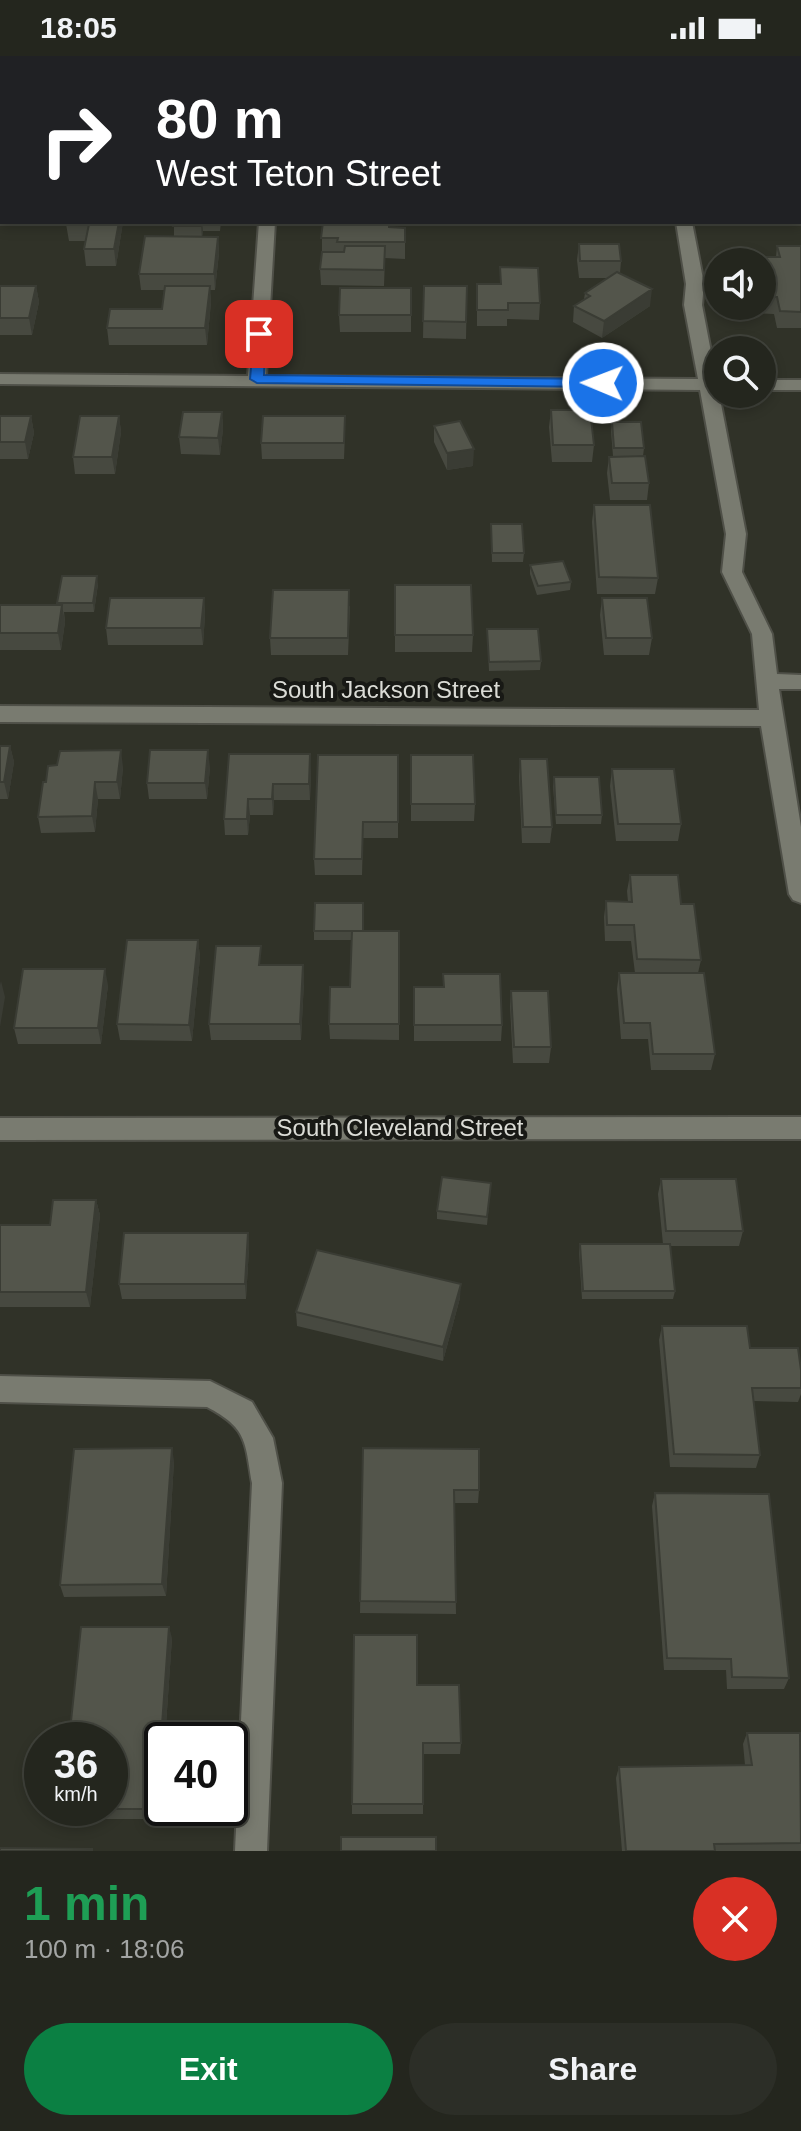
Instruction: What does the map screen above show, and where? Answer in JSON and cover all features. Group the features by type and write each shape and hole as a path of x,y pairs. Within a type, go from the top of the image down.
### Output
{"street":[{"path":"257,379 267,224"},
{"path":"684,224 695,284 693,305 704,347"},
{"path":"0,379 704,385"},
{"path":"776,385 801,385"},
{"path":"717,408 736,534 732,572 762,634 771,718 801,894"},
{"path":"766,681 801,682"},
{"name":"South Jackson Street","path":"0,714 771,718"},
{"name":"South Cleveland Street","path":"0,1129 801,1128"},
{"path":"0,1389 210,1394 242,1411 259,1438 267,1483 251,1851"}],"building":[{"path":"89,224 119,224 114,249 84,249"},
{"path":"174,224 200,224 200,226"},
{"path":"323,224 389,224 389,227 405,228 405,242 337,242 338,238 321,238"},
{"path":"145,236 218,237 214,274 139,274"},
{"path":"579,244 619,244 621,261 580,261"},
{"path":"345,246 385,246 384,270 320,269 322,252 344,252"},
{"path":"777,246 801,246 801,312 780,311 776,297 776,257 780,257"},
{"path":"500,267 538,268 540,303 508,303 508,310 477,310 477,284 501,284"},
{"path":"617,272 652,289 604,321 574,306 590,296 585,293"},
{"path":"0,286 36,286 29,318 0,318"},
{"path":"165,286 210,286 205,328 107,328 110,309 162,309"},
{"path":"424,286 467,286 466,322 423,321"},
{"path":"340,288 411,288 411,315 339,315"},
{"path":"551,410 590,410 594,445 553,445"},
{"path":"183,412 222,412 218,438 179,437"},
{"path":"0,416 31,416 25,442 0,442"},
{"path":"80,416 119,416 112,457 73,457"},
{"path":"263,416 345,416 344,443 261,443"},
{"path":"460,421 474,449 447,453 434,426"},
{"path":"612,422 641,422 644,448 614,448"},
{"path":"645,456 649,483 612,483 609,457"},
{"path":"594,505 650,505 658,578 599,577"},
{"path":"491,524 522,524 524,553 492,553"},
{"path":"563,561 571,582 538,586 530,565"},
{"path":"62,576 97,576 93,603 57,603"},
{"path":"395,585 471,585 473,635 395,635"},
{"path":"273,590 349,590 348,638 270,638"},
{"path":"110,598 204,598 201,628 106,628"},
{"path":"602,598 647,598 652,638 606,638"},
{"path":"0,605 62,605 58,633 0,633"},
{"path":"487,629 538,629 541,661 489,662"},
{"path":"0,746 10,746 4,782 0,782"},
{"path":"121,750 117,782 95,782 92,816 38,817 48,766 57,765 60,751"},
{"path":"150,750 208,750 205,783 147,783"},
{"path":"229,754 310,754 309,784 273,784 272,799 248,799 247,819 224,819"},
{"path":"318,755 398,755 398,822 363,822 362,859 314,859"},
{"path":"411,755 473,755 475,804 411,804"},
{"path":"520,759 547,759 552,827 523,827"},
{"path":"612,769 674,769 681,824 618,824"},
{"path":"554,777 599,777 602,815 556,815"},
{"path":"630,875 678,875 681,904 694,904 701,960 637,959 634,925 607,925 606,901 632,902"},
{"path":"315,903 363,903 363,931 314,931"},
{"path":"352,931 399,931 399,1024 329,1024 330,987 350,987"},
{"path":"127,940 198,940 189,1025 117,1024"},
{"path":"216,946 261,946 259,965 303,965 300,1024 209,1024"},
{"path":"23,969 105,969 98,1028 14,1028"},
{"path":"619,973 704,973 715,1054 653,1054 650,1023 624,1023"},
{"path":"443,974 500,974 502,1025 414,1025 414,987 444,987"},
{"path":"511,991 548,991 551,1047 514,1047"},
{"path":"442,1177 491,1183 487,1217 437,1211"},
{"path":"661,1179 736,1179 743,1231 666,1231"},
{"path":"53,1200 96,1200 86,1292 0,1292 0,1225 50,1225"},
{"path":"124,1233 248,1233 245,1284 119,1284"},
{"path":"580,1244 670,1244 675,1291 583,1291"},
{"path":"317,1250 461,1284 443,1347 296,1312"},
{"path":"662,1326 747,1326 750,1348 798,1348 801,1388 752,1388 760,1455 674,1454"},
{"path":"172,1448 162,1584 60,1585 74,1449"},
{"path":"363,1448 479,1449 479,1490 454,1490 456,1602 360,1601"},
{"path":"655,1493 769,1494 789,1678 732,1677 731,1659 667,1658"},
{"path":"81,1627 169,1627 162,1722 144,1722 144,1809 128,1809 128,1722 71,1722"},
{"path":"354,1635 417,1635 417,1685 459,1685 461,1743 423,1743 423,1804 352,1804"},
{"path":"747,1733 800,1733 801,1843 714,1844 715,1851 626,1851 619,1767 752,1765"},
{"path":"341,1837 436,1837 436,1851 341,1851"},
{"path":"0,1848 92,1849 92,1851 0,1851"}],"route":[{"path":"259,334 257,379 603,383"}]}
